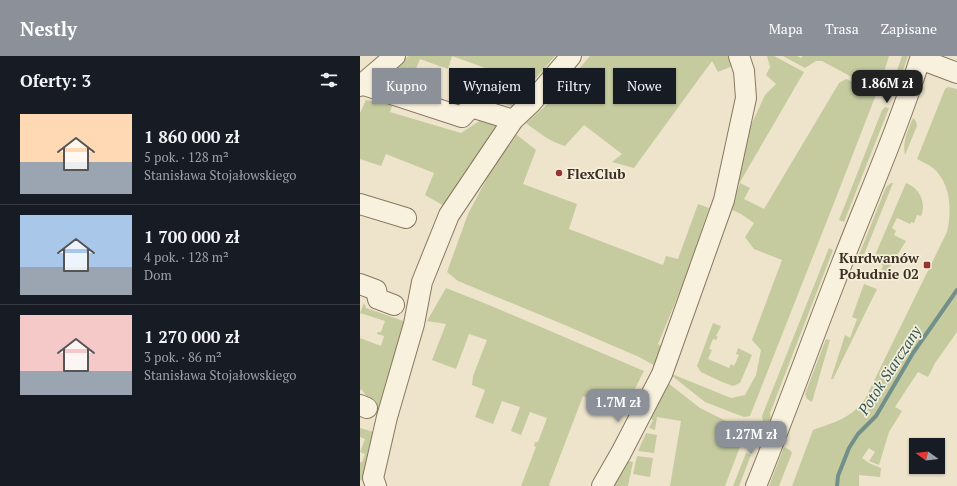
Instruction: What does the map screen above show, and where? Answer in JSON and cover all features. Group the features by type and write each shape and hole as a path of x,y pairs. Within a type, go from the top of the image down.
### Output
{"street":[{"path":"361,85 395,56"},
{"path":"376,486 374,478 387,417 414,324 424,275 449,215 513,120 531,103 571,56"},
{"path":"756,486 883,160 920,57 957,72"},
{"path":"602,486 621,454 662,374 724,200 746,98 746,61"},
{"path":"361,85 462,117 471,107 513,120"},
{"path":"360,204 406,218"},
{"path":"360,284 376,290 378,299 394,305"}],"green space":[{"path":"409,56 452,56 448,69 420,59 416,68 392,68"},
{"path":"452,56 555,56 543,68 535,79 535,68 485,68"},
{"path":"590,56 732,56 735,65 718,72 712,61 634,168 612,162 622,154 584,125 565,146 549,139 526,123 547,104 605,104 605,68 580,68"},
{"path":"767,56 774,56 804,72 736,189 745,138 765,95 776,84 766,75 770,67"},
{"path":"783,56 797,56 801,58 803,56 889,56 879,88 850,76 822,61 816,61 805,68"},
{"path":"902,56 908,56 895,94 890,91"},
{"path":"846,79 877,92 750,416 744,417 705,402 667,372 731,398 745,395 756,375 761,350 752,340 782,260 754,249 745,237 754,223 741,214 730,209 740,183 750,188 744,199 764,209 839,83"},
{"path":"948,87 957,89 957,332 935,363 928,377 918,372 895,407 902,411 889,432 879,465 869,461 875,452 869,448 862,458 881,468 880,477 859,475 859,486 792,486 813,430 842,419 854,411 865,399 947,232 950,206 947,189 939,174 933,168 917,159 945,89"},
{"path":"366,100 372,101 372,104 393,104 390,112 461,133 484,118 501,123 446,207 425,195 434,173 386,154 381,166 360,159 360,113"},
{"path":"506,104 522,104 517,109"},
{"path":"885,107 889,108 844,222 839,220 882,110"},
{"path":"913,118 916,121 917,126 905,155 904,145 907,132"},
{"path":"512,131 536,150 523,184 577,204 569,229 663,265 666,256 678,259 698,204 709,208 685,279 658,344 665,348 659,368 639,357 458,281 447,272 468,214"},
{"path":"893,183 863,257 859,255 886,187"},
{"path":"906,183 915,188 921,196 923,211 921,216 917,215 914,223 911,222 910,224 897,218 892,228 896,231 894,235 906,241 883,278 880,276 883,265 873,260"},
{"path":"829,248 833,250 770,413 770,425 763,421 762,416"},
{"path":"864,284 877,289 833,379 831,379 845,335 850,338 857,319 852,317"},
{"path":"446,288 644,371 623,412 583,396 549,485 551,486 521,486 536,447 534,446 535,442 538,442 547,418 530,412 521,435 511,431 520,407 502,401 493,424 475,417 485,390 472,385 473,376 487,340 469,334 456,369 432,360 446,324 427,321"},
{"path":"364,303 366,308 409,323 381,420 376,418 378,406 374,405 375,400 367,397 362,390 360,390 360,338 381,346 384,336 377,334 378,332 381,332 385,321 360,313"},
{"path":"713,323 721,326 716,336 718,337 716,340 713,339 709,349 712,350 708,359 729,368 731,364 734,366 739,355 736,354 738,348 752,355 740,383 733,386 701,372 697,366"},
{"path":"826,339 830,340 812,402 807,399 805,394"},
{"path":"668,383 700,408 746,431 725,486 670,486 681,421 657,417 655,430 649,428 653,420 645,416"},
{"path":"360,428 374,432 364,477 360,481 360,462 362,462 365,454 360,452 365,439 360,437"},
{"path":"646,433 657,435 654,453 638,451"},
{"path":"784,447 792,453 779,486 769,486"},
{"path":"746,453 751,455 739,486 733,486"},
{"path":"637,456 653,458 650,477 633,474"},
{"path":"622,460 633,462 628,486 607,486"}],"waterway":[{"name":"Potok Siarczany","path":"837,486 838,476 849,448 858,434 876,416 913,353 957,290"}],"place":[{"name":"FlexClub","path":"559,173"},
{"name":"Kurdwanów Południe 02","path":"927,265"}]}
